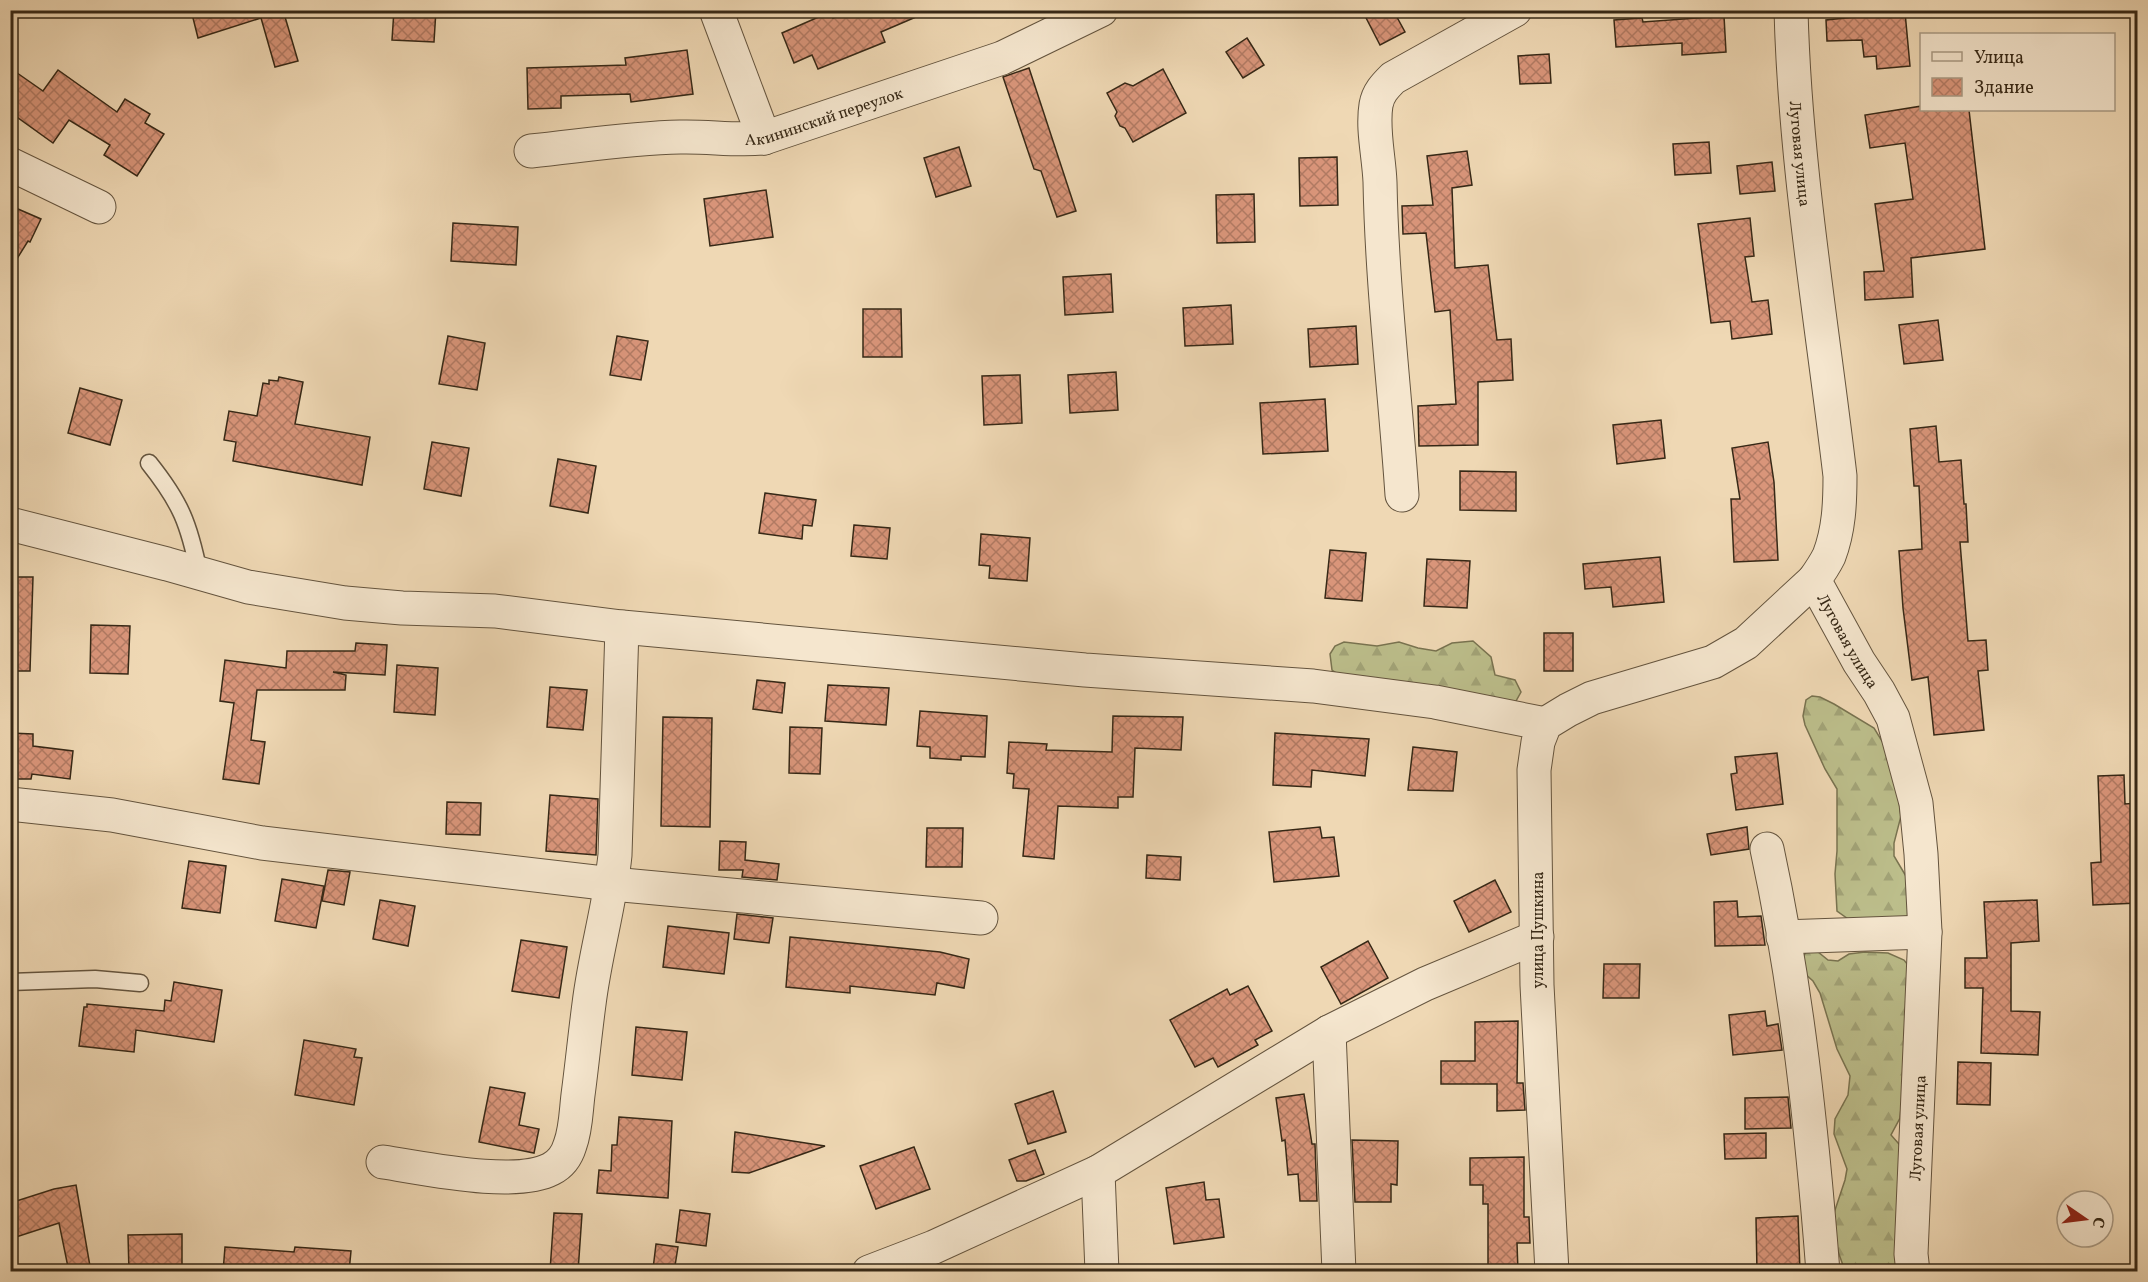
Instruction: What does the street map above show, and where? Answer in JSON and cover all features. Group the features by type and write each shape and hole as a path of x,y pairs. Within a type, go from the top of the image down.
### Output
{"street":[{"path":"716,10 764,138"},
{"name":"Акининский переулок","path":"531,151 678,137 748,140 764,138 1002,58 1101,10"},
{"path":"1402,495 1381,228 1377,104 1382,89 1393,78 1515,10"},
{"name":"Луговая улица","path":"1791,10 1792,70 1840,476 1840,510 1836,532 1828,557 1814,580 1893,718 1916,803 1921,854 1925,933 1911,1254 1913,1272"},
{"path":"10,164 99,207"},
{"path":"10,524 248,587 345,603 402,608 495,611 622,627 1085,670 1313,686 1435,702 1545,724 1592,698 1713,662 1746,643 1814,580"},
{"path":"383,1162 492,1177 532,1175 545,1172 560,1163 571,1144 589,1001 612,884 618,814 622,627"},
{"name":"улица Пушкина","path":"1545,724 1538,742 1534,770 1537,985 1552,1272"},
{"path":"10,804 112,815 262,843 612,884 981,918"},
{"path":"1767,849 1792,990 1815,1170 1823,1272"},
{"path":"1783,937 1925,933"},
{"path":"870,1271 934,1247 1098,1172 1329,1032 1425,984 1537,937"},
{"path":"1329,1032 1339,1272"},
{"path":"1098,1172 1102,1272"}],"lane":[{"path":"149,463 180,507 191,533 199,573"},
{"path":"10,982 95,979 140,983"}],"green space":[{"path":"1473,641 1491,657 1495,675 1515,680 1521,692 1516,701 1506,703 1345,679 1332,670 1330,654 1335,646 1344,642 1377,646 1399,642 1436,651 1452,643"},
{"path":"1812,696 1834,704 1874,728 1893,759 1901,816 1894,843 1894,856 1913,888 1913,916 1851,921 1837,911 1835,874 1837,789 1805,725 1803,716 1806,700"},
{"path":"1807,951 1818,952 1828,960 1838,961 1849,954 1888,953 1904,960 1912,970 1904,1034 1907,1050 1900,1118 1891,1135 1906,1152 1897,1271 1845,1271 1834,1240 1834,1213 1847,1169 1834,1134 1835,1119 1848,1095 1850,1076 1837,1049 1820,993 1813,981 1803,972 1801,959"}],"building":[{"path":"204,10 283,10 298,61 275,67 261,18 198,38 192,14"},
{"path":"394,10 436,10 434,42 392,40"},
{"path":"851,10 930,11 881,32 885,42 818,69 812,55 794,63 782,33 830,12 833,18"},
{"path":"1362,10 1393,10 1405,32 1380,45"},
{"path":"1905,12 1910,66 1877,69 1876,56 1864,57 1862,40 1827,41 1826,20"},
{"path":"1724,16 1726,52 1682,55 1682,43 1616,47 1614,20 1642,18 1643,22"},
{"path":"1247,38 1264,65 1243,78 1226,52"},
{"path":"687,50 693,94 631,102 630,94 561,96 561,108 528,109 527,68 626,65 625,58"},
{"path":"1549,54 1551,83 1520,84 1518,56"},
{"path":"10,68 43,91 58,70 117,112 125,99 150,114 145,123 164,134 137,176 104,155 110,145 69,120 53,143 10,112"},
{"path":"1029,68 1076,211 1057,217 1041,171 1034,169 1003,77"},
{"path":"1163,69 1186,113 1133,142 1125,128 1120,126 1115,116 1117,112 1107,93 1125,83 1133,86"},
{"path":"1920,106 1920,111 1969,111 1985,249 1911,258 1913,297 1865,300 1864,272 1884,271 1875,204 1913,199 1905,143 1870,148 1865,115"},
{"path":"1709,142 1711,173 1675,175 1673,144"},
{"path":"959,147 971,186 936,197 924,158"},
{"path":"1467,151 1472,185 1452,188 1455,268 1488,265 1497,340 1511,339 1513,380 1478,382 1478,445 1419,446 1418,406 1456,404 1450,310 1435,312 1426,233 1403,234 1402,206 1433,205 1427,156"},
{"path":"1337,157 1338,205 1300,206 1299,158"},
{"path":"1772,162 1775,191 1740,194 1737,166"},
{"path":"766,190 773,237 710,246 704,199"},
{"path":"1254,194 1255,242 1217,243 1216,195"},
{"path":"18,209 41,219 30,242 28,241 10,270 10,225"},
{"path":"1750,218 1754,256 1745,257 1752,302 1768,300 1772,334 1732,339 1730,321 1711,323 1698,224"},
{"path":"453,223 518,227 516,265 451,261"},
{"path":"1111,274 1113,312 1065,315 1063,277"},
{"path":"1231,305 1233,344 1185,346 1183,308"},
{"path":"863,309 901,309 902,357 863,357"},
{"path":"1938,320 1943,360 1904,364 1899,325"},
{"path":"1356,326 1358,364 1310,367 1308,329"},
{"path":"448,336 485,343 477,390 439,384"},
{"path":"617,336 648,341 641,380 610,375"},
{"path":"1116,372 1118,410 1070,413 1068,375"},
{"path":"1020,375 1022,423 984,425 982,376"},
{"path":"279,377 303,382 295,424 370,437 362,485 233,461 236,442 224,440 229,411 257,416 263,383 269,384 269,380 278,381"},
{"path":"80,388 122,400 110,445 68,433"},
{"path":"1325,399 1328,451 1263,454 1260,403"},
{"path":"1661,420 1665,458 1617,464 1613,425"},
{"path":"1936,426 1939,462 1961,460 1968,542 1960,542 1968,641 1986,640 1988,670 1978,671 1984,730 1934,735 1928,677 1912,680 1899,551 1922,549 1919,486 1914,486 1910,429"},
{"path":"432,442 469,448 461,496 424,489"},
{"path":"1768,442 1774,482 1778,560 1734,562 1731,499 1740,499 1732,448"},
{"path":"558,459 596,466 588,513 550,506"},
{"path":"1460,471 1516,472 1516,511 1460,510"},
{"path":"765,493 816,500 812,526 803,525 802,539 759,533"},
{"path":"854,525 890,528 887,559 851,556"},
{"path":"981,534 1030,538 1027,581 989,578 990,566 979,565"},
{"path":"1330,550 1366,553 1362,601 1325,598"},
{"path":"1660,557 1664,602 1613,607 1611,587 1585,589 1583,564"},
{"path":"1427,559 1470,561 1467,608 1424,606"},
{"path":"10,577 33,577 30,671 10,671"},
{"path":"91,625 130,626 128,674 90,673"},
{"path":"1544,633 1573,633 1573,671 1544,671"},
{"path":"356,643 387,645 385,675 333,672 346,675 345,690 257,690 251,740 265,742 259,784 223,779 234,703 220,701 225,660 286,668 287,651 355,651"},
{"path":"397,665 438,668 435,715 394,712"},
{"path":"757,680 785,683 782,713 753,709"},
{"path":"828,685 889,688 886,725 825,721"},
{"path":"550,687 587,690 583,730 547,727"},
{"path":"920,711 987,716 985,757 961,756 961,760 930,758 930,747 917,746"},
{"path":"1113,716 1183,717 1181,750 1135,748 1133,797 1118,797 1118,808 1058,806 1054,859 1023,856 1029,789 1013,788 1014,774 1007,773 1009,742 1047,744 1046,750 1112,752"},
{"path":"663,717 712,718 710,827 661,826"},
{"path":"790,727 822,728 820,774 789,773"},
{"path":"10,733 33,734 33,746 73,751 70,779 32,774 31,779 10,779"},
{"path":"1275,733 1369,739 1365,776 1312,770 1311,787 1273,785"},
{"path":"1413,747 1457,752 1453,791 1408,790"},
{"path":"1777,753 1783,804 1736,810 1731,774 1737,773 1735,757"},
{"path":"2124,775 2125,804 2138,803 2138,903 2093,905 2091,863 2101,862 2098,776"},
{"path":"550,795 598,799 596,855 546,851"},
{"path":"447,802 481,803 480,835 446,834"},
{"path":"1320,827 1322,838 1334,837 1339,876 1274,882 1269,832"},
{"path":"1747,827 1749,849 1711,855 1707,834"},
{"path":"927,828 963,828 962,867 926,867"},
{"path":"720,841 746,842 745,860 779,864 777,880 742,877 743,870 719,870"},
{"path":"1147,855 1181,857 1180,880 1146,878"},
{"path":"189,861 226,866 220,913 182,908"},
{"path":"328,870 350,872 344,905 322,901"},
{"path":"282,879 324,886 316,928 275,921"},
{"path":"1495,880 1511,912 1469,932 1454,901"},
{"path":"380,900 415,906 408,946 373,939"},
{"path":"2037,900 2039,941 2011,943 2011,1011 2040,1012 2038,1055 1981,1053 1983,988 1965,988 1965,958 1987,958 1984,902"},
{"path":"1737,901 1738,917 1761,916 1765,945 1715,946 1714,902"},
{"path":"737,914 773,918 769,943 734,939"},
{"path":"668,926 729,933 724,974 663,967"},
{"path":"790,937 940,952 969,959 964,988 937,983 935,995 850,986 850,993 786,987"},
{"path":"521,940 567,947 559,998 512,991"},
{"path":"1368,941 1388,978 1341,1004 1321,967"},
{"path":"1604,964 1640,964 1639,998 1603,998"},
{"path":"174,982 222,990 214,1042 136,1030 134,1052 79,1046 84,1007 87,1007 87,1004 164,1011 165,1000 171,1001"},
{"path":"1248,986 1272,1031 1255,1040 1258,1045 1218,1067 1213,1058 1195,1067 1170,1020 1227,989 1230,995"},
{"path":"1765,1011 1767,1026 1778,1024 1782,1050 1733,1055 1729,1015"},
{"path":"1518,1021 1517,1083 1523,1083 1525,1110 1497,1111 1497,1084 1441,1084 1441,1061 1475,1061 1475,1022"},
{"path":"636,1027 687,1032 682,1080 632,1075"},
{"path":"304,1040 356,1049 354,1057 362,1058 354,1105 295,1095"},
{"path":"1958,1062 1991,1063 1990,1105 1957,1104"},
{"path":"490,1087 525,1093 519,1125 539,1129 534,1153 479,1142"},
{"path":"1053,1091 1066,1132 1028,1144 1015,1104"},
{"path":"1304,1094 1312,1144 1315,1144 1317,1201 1300,1201 1298,1174 1288,1175 1285,1140 1282,1141 1276,1098"},
{"path":"1788,1097 1791,1128 1745,1129 1745,1098"},
{"path":"619,1117 672,1121 668,1198 597,1193 599,1170 611,1171 612,1145 617,1145"},
{"path":"735,1132 825,1146 749,1173 732,1172"},
{"path":"1766,1133 1766,1158 1725,1159 1724,1134"},
{"path":"1352,1140 1398,1141 1397,1185 1391,1184 1391,1202 1355,1202"},
{"path":"914,1147 930,1189 876,1209 860,1166"},
{"path":"1035,1150 1044,1174 1026,1181 1017,1181 1009,1160"},
{"path":"1524,1157 1524,1217 1529,1217 1530,1243 1517,1243 1518,1272 1488,1272 1488,1204 1483,1204 1483,1185 1470,1185 1470,1158"},
{"path":"1204,1182 1206,1200 1219,1199 1224,1237 1174,1244 1166,1188"},
{"path":"76,1185 91,1272 69,1272 59,1223 10,1239 10,1203 54,1189"},
{"path":"680,1210 710,1214 706,1246 676,1242"},
{"path":"554,1213 582,1214 578,1272 550,1271"},
{"path":"1798,1216 1800,1272 1757,1272 1756,1218"},
{"path":"182,1234 182,1272 129,1272 128,1235"},
{"path":"656,1244 678,1247 674,1272 653,1269"},
{"path":"225,1247 294,1252 295,1247 351,1251 349,1272 223,1272"}]}
